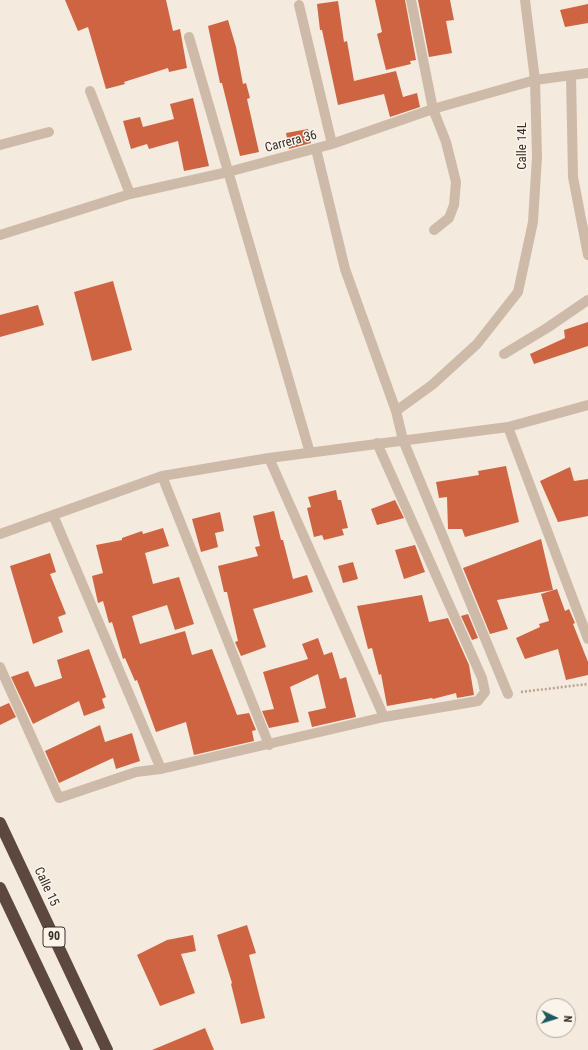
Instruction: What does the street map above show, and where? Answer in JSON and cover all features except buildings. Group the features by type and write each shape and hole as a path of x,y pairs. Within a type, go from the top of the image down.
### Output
{"highway":[{"name":"Calle 15","path":"0,823 107,1050"},
{"name":"90","path":"0,888 77,1050"}],"street":[{"path":"410,0 433,110 446,142 456,182 454,205 449,218 434,230"},
{"name":"Calle 14L","path":"396,411 432,384 477,344 518,292 533,222 537,158 535,80 525,0"},
{"path":"299,5 332,144"},
{"path":"189,37 310,453"},
{"name":"Carrera 36","path":"0,235 130,194 228,172 316,149 433,110 535,80 588,73"},
{"path":"571,76 573,177 588,254"},
{"path":"90,91 130,194"},
{"path":"0,145 48,132"},
{"path":"316,149 345,269 396,411 403,440 508,694"},
{"path":"504,354 547,328 588,300"},
{"path":"0,534 162,476 269,458 508,427 588,405"},
{"path":"508,427 588,639"},
{"path":"0,667 59,798 136,772 161,769 384,717 478,701 485,692 482,678 377,444"},
{"path":"269,458 384,717"},
{"path":"162,476 269,745"},
{"path":"53,515 161,769"}],"path":[{"path":"508,694 588,684"}]}
